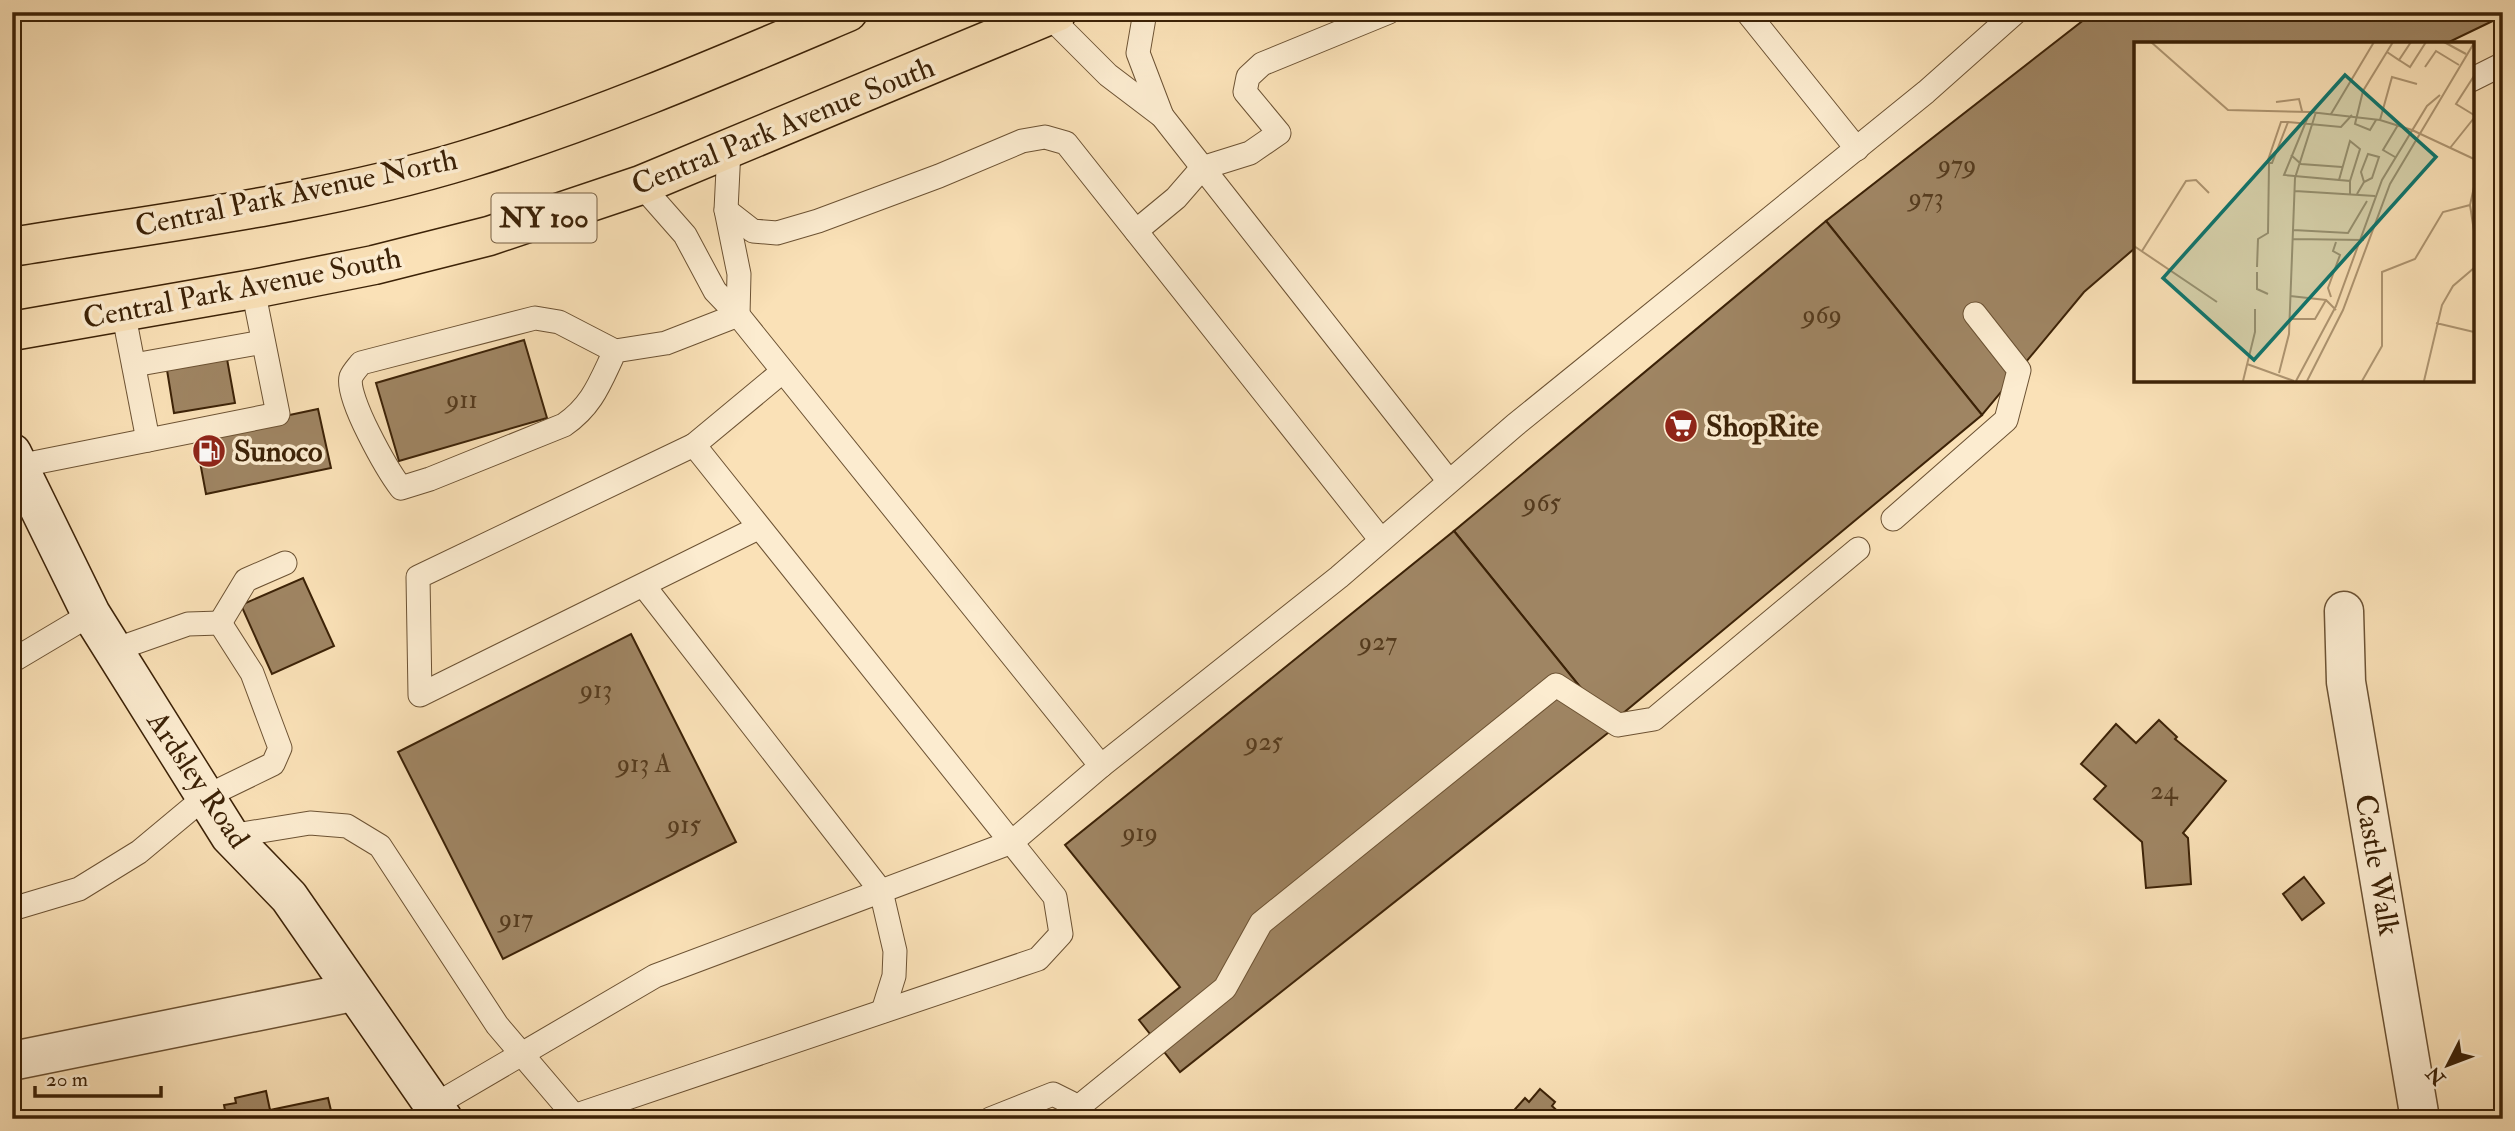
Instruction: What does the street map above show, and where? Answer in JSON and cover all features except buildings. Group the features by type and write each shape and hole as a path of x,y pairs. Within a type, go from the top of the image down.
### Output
{"main road":[{"name":"Central Park Avenue North","path":"12,247 356,188 466,159 577,122 848,12"},
{"name":"Central Park Avenue South","path":"12,331 374,265 489,236 641,185 1051,13"}],"street":[{"name":"Ardsley Road","path":"15,460 92,614 230,836 289,897 352,992 438,1112"},
{"name":"Castle Walk","path":"2344,611 2346,682 2420,1119"},
{"path":"12,1061 352,992"}],"lane":[{"path":"1145,12 1138,53 1162,116"},
{"path":"1136,231 1176,198 1202,168 1250,153 1279,133 1245,92 1248,77 1262,64 1389,12"},
{"path":"1747,12 1857,149"},
{"path":"1051,13 1108,75 1162,116 1448,480"},
{"path":"438,1112 523,1055 655,976 1013,842 1101,766 1339,577 1448,480 1926,92 2014,13"},
{"path":"2473,79 2503,64"},
{"path":"726,210 752,231 777,233 818,221 939,176 1022,141 1045,137 1066,144 1381,540"},
{"path":"729,149 726,210 739,274 738,315"},
{"path":"641,185 685,235 715,291 738,315 1101,766"},
{"path":"15,460 148,440 278,414 253,289"},
{"path":"123,312 148,440"},
{"path":"1893,519 2006,420 2019,370 1975,314"},
{"path":"615,351 592,400 580,414 564,425 401,488 387,470 351,393 351,376 361,363 536,318 559,322 615,351 666,343 738,315"},
{"path":"134,365 263,342"},
{"path":"758,528 420,695 418,577 694,445 782,372"},
{"path":"230,836 310,823 347,826 380,846 497,1025 572,1118 1038,959 1061,934 1055,897 694,445"},
{"path":"990,1119 1053,1094 1071,1103 1079,1114 1225,988 1261,923 1556,685 1618,725 1654,719 1858,549"},
{"path":"220,623 246,580 285,563"},
{"path":"644,586 881,891 895,951 894,976 883,1011"},
{"path":"12,661 92,614"},
{"path":"114,650 188,624 220,623"},
{"path":"12,909 79,889 139,852 205,797 273,764 280,748 252,673 220,623"}],"place":[{"name":"ShopRite","path":"1681,426"},
{"name":"Sunoco","path":"209,451"}]}
